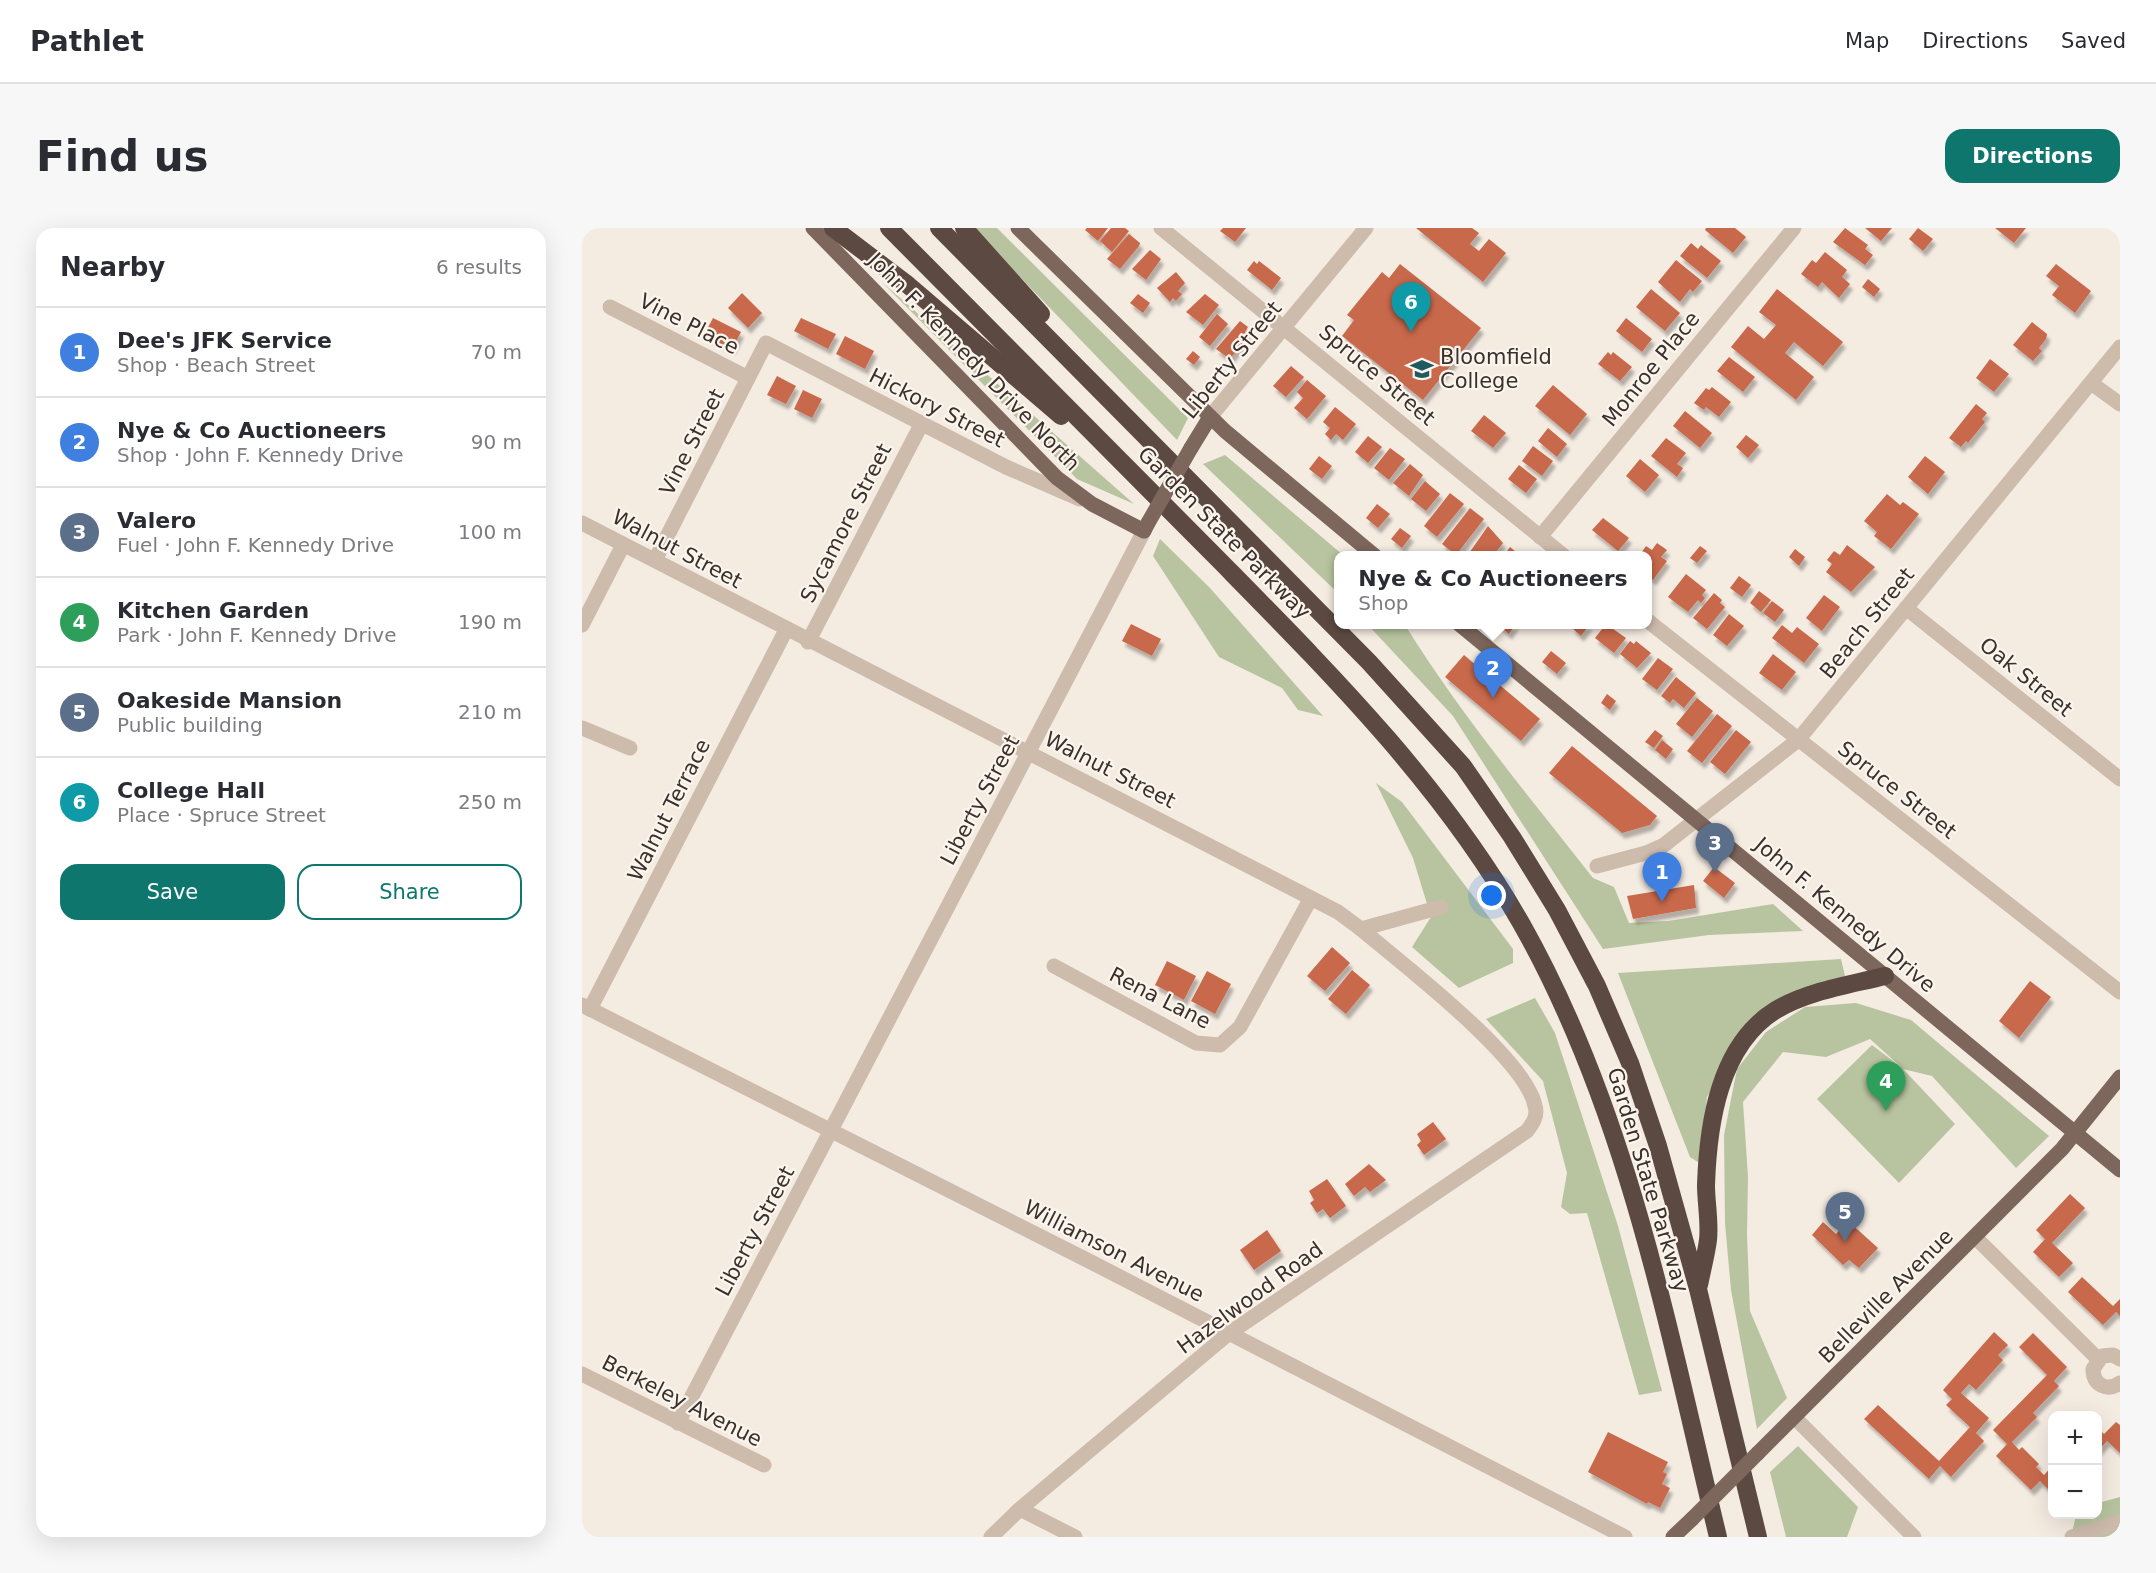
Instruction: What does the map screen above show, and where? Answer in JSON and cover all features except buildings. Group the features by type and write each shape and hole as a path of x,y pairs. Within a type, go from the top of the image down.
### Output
{"highway":[{"path":"833,228 908,285 1164,504"},
{"name":"Garden State Parkway","path":"889,228 1164,504 1371,717 1476,852 1521,923 1594,1076 1621,1154 1665,1318 1718,1537"},
{"name":"Garden State Parkway","path":"939,228 1334,627"},
{"path":"964,228 1193,483"},
{"name":"Garden State Parkway","path":"1336,629 1407,702 1463,766 1512,837 1557,910 1597,986 1630,1063 1658,1146 1698,1289 1758,1537"},
{"path":"1698,1289 1708,1238 1706,1183 1713,1122 1723,1080 1736,1052 1753,1028 1776,1010 1805,997 1885,976"}],"main road":[{"name":"John F. Kennedy Drive North","path":"813,228 1046,469 1092,504 1146,527"},
{"path":"1018,228 1210,417 1370,551"},
{"name":"Liberty Street","path":"1146,527 1210,417"},
{"name":"John F. Kennedy Drive","path":"1465,629 2077,1132 2120,1170"},
{"name":"Belleville Avenue","path":"1673,1537 1975,1237 2077,1132 2120,1077"}],"street":[{"name":"Spruce Street","path":"1161,228 1559,551"},
{"name":"Liberty Street","path":"1210,417 1366,228"},
{"name":"Monroe Place","path":"1540,537 1794,228"},
{"name":"Vine Place","path":"610,307 748,378"},
{"name":"Hickory Street","path":"766,343 1021,474 1092,504"},
{"name":"Vine Street","path":"655,560 766,343"},
{"name":"Beach Street","path":"1597,866 1646,853 1664,845 1798,740 2120,347"},
{"path":"2091,383 2120,404"},
{"name":"Sycamore Street","path":"808,642 921,423"},
{"name":"Walnut Street","path":"582,523 808,642 1029,752 1311,898 1361,929 1496,1046 1535,1105"},
{"name":"Liberty Street","path":"678,1423 1146,527"},
{"path":"582,625 623,544"},
{"name":"Oak Street","path":"1906,608 2120,780"},
{"name":"Spruce Street","path":"1652,625 2120,992"},
{"name":"Walnut Terrace","path":"586,1007 786,630"},
{"path":"582,728 630,748"},
{"name":"Rena Lane","path":"1054,966 1196,1043 1221,1045 1240,1027 1311,898"},
{"path":"1361,929 1441,907"},
{"name":"Williamson Avenue","path":"586,1007 1056,1244 1625,1537"},
{"name":"Hazelwood Road","path":"991,1537 1020,1509 1228,1334 1527,1131 1535,1119 1535,1105"},
{"path":"1975,1237 2098,1359"},
{"path":"2120,1359 2108,1354 2098,1359 2092,1369 2098,1383 2108,1388 2120,1383"},
{"name":"Berkeley Avenue","path":"582,1374 764,1466"},
{"path":"1794,1417 1914,1537"},
{"path":"1020,1509 1075,1537"},
{"path":"2072,1537 2120,1522"}],"green space":[{"path":"973,228 997,228 1188,418 1177,440"},
{"path":"882,282 1134,504 1077,479"},
{"path":"1225,455 1338,551 1334,551 1334,589 1203,464"},
{"path":"1160,539 1210,588 1323,716 1298,710 1282,688 1219,657 1153,556"},
{"path":"1372,629 1408,629 1472,723 1593,878 1614,887 1629,923 1668,921 1773,904 1803,931 1709,935 1603,949 1453,716"},
{"path":"1376,783 1402,802 1513,949 1513,963 1459,988 1412,947 1431,917 1413,858"},
{"path":"1841,959 1845,976 1796,994 1747,1022 1707,1097 1701,1164 1690,1157 1618,973"},
{"path":"1535,998 1555,1033 1618,1226 1662,1391 1639,1395 1587,1213 1570,1214 1561,1207 1567,1173 1543,1081 1486,1019"},
{"path":"1856,1003 1911,1020 2049,1136 2016,1168 1932,1076 1903,1069 1955,1124 1899,1183 1817,1099 1872,1045 1901,1067 1870,1039 1826,1057 1783,1052 1743,1102 1748,1177 1747,1235 1750,1311 1787,1398 1757,1429 1731,1290 1725,1223 1724,1135 1737,1069 1766,1032 1805,1007"},
{"path":"1798,1446 1858,1507 1847,1537 1786,1537 1770,1472"},
{"path":"2120,1497 2120,1537 2071,1537 2075,1519 2102,1519 2102,1502"}],"place":[{"name":"College Hall","path":"1411,332"},
{"name":"Bloomfield College","path":"1422,369"},
{"name":"Nye & Co Auctioneers","path":"1493,698"},
{"name":"Valero","path":"1715,873"},
{"name":"Dee's JFK Service","path":"1662,902"},
{"name":"Kitchen Garden","path":"1886,1111"},
{"name":"Oakeside Mansion","path":"1845,1242"}]}
